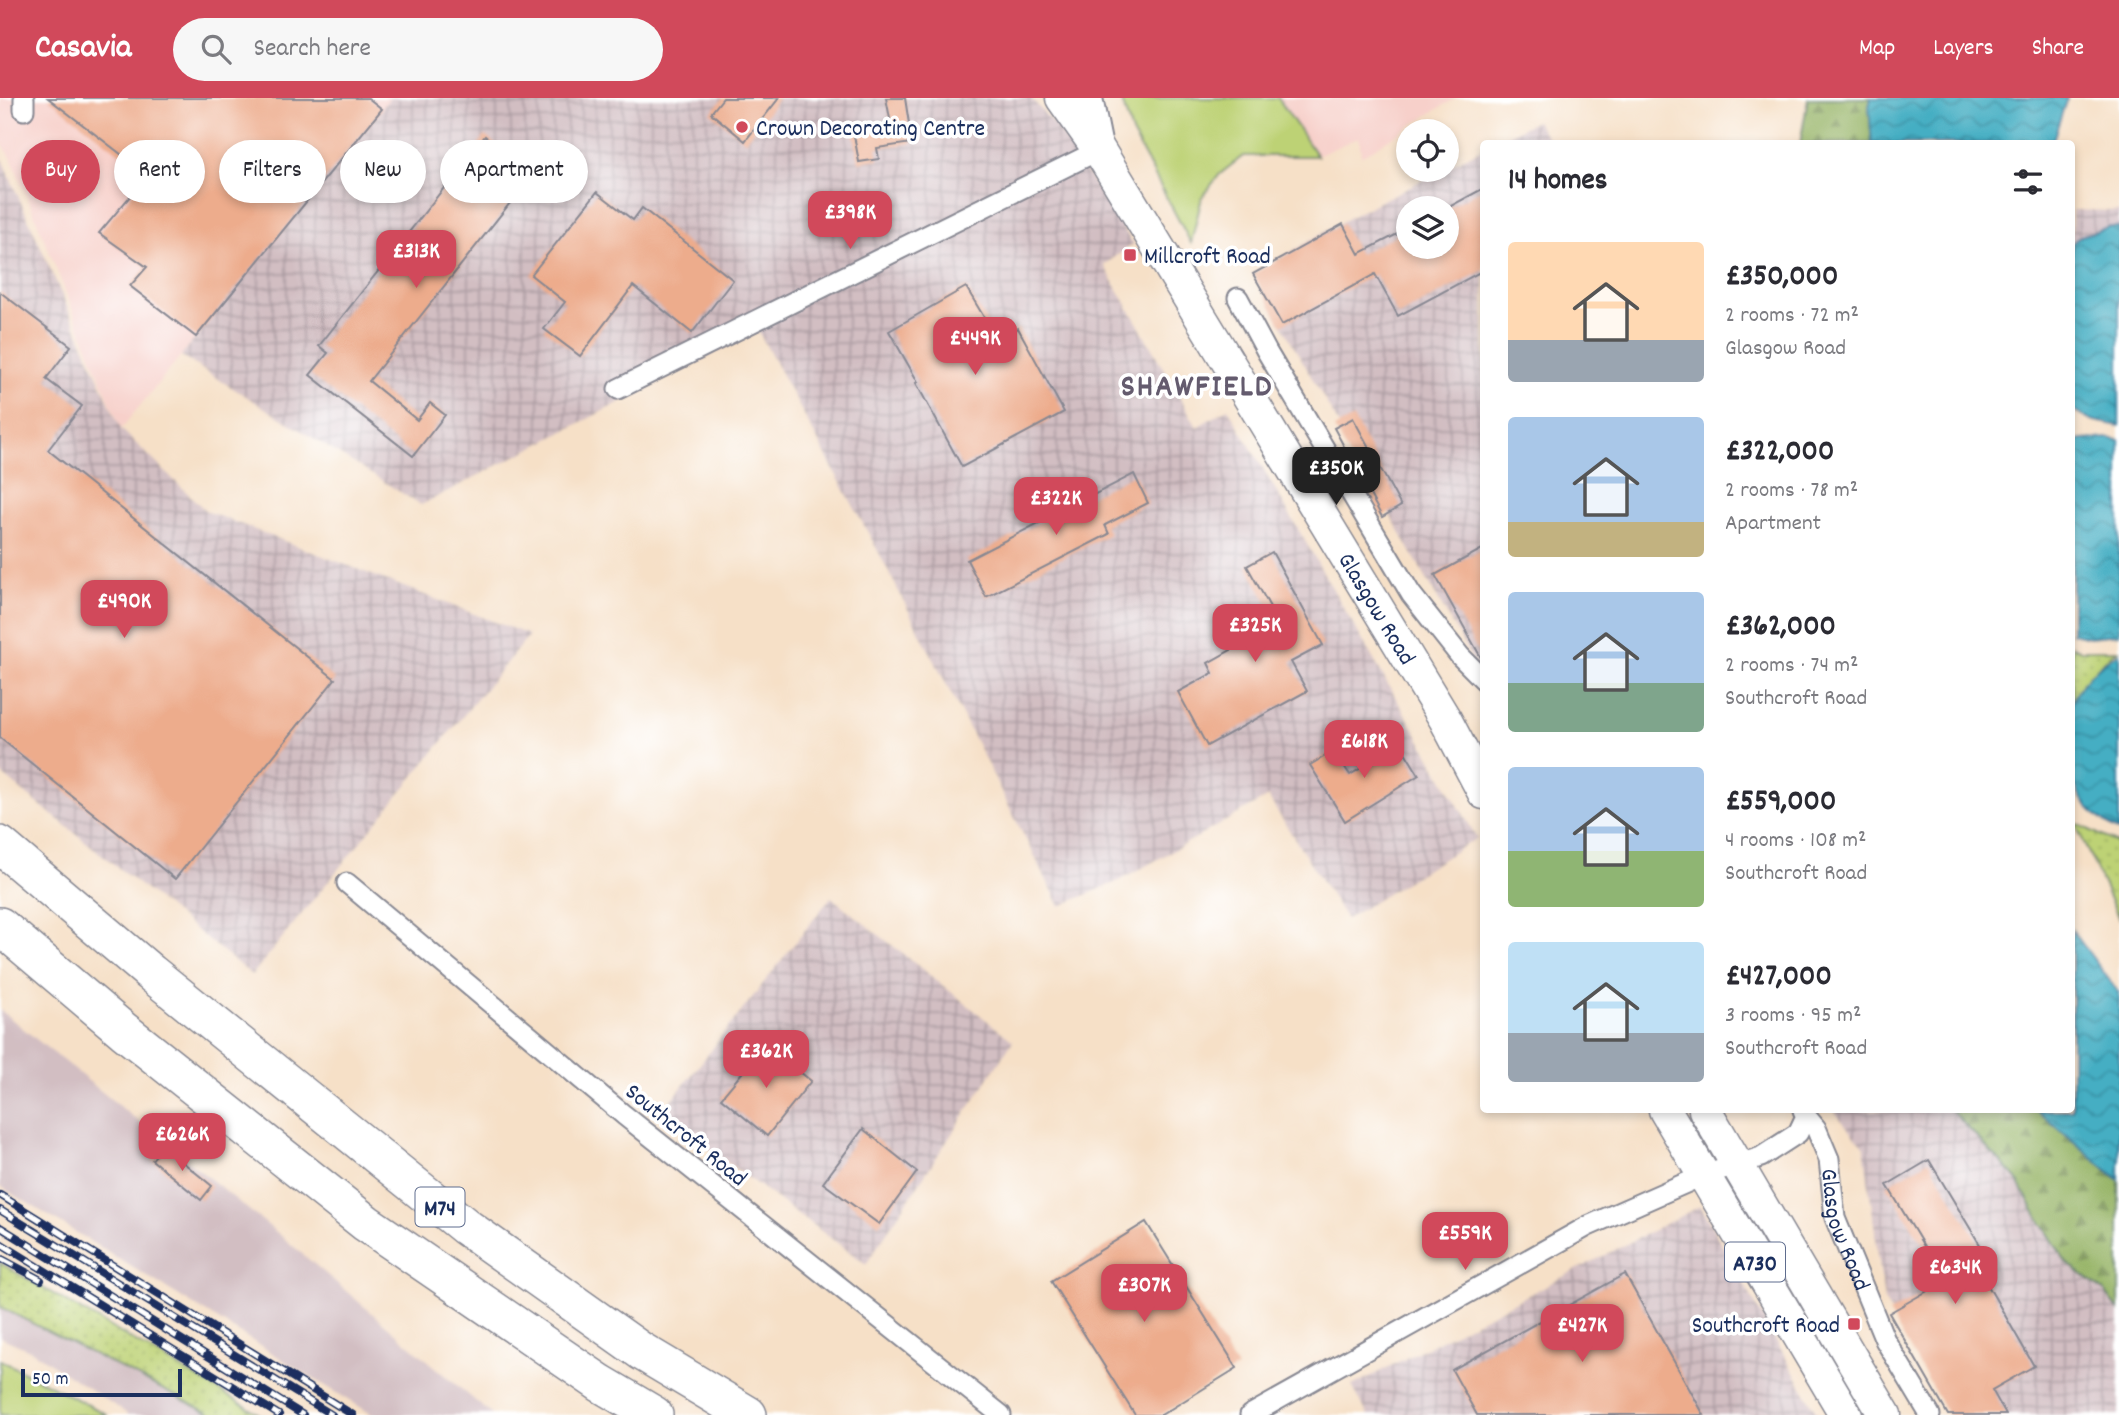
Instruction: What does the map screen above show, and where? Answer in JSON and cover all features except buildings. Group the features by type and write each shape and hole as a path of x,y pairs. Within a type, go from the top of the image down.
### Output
{"highway":[{"name":"M74","path":"0,845 162,981 466,1227 641,1351 748,1415"},
{"name":"M74","path":"0,926 124,1031 366,1223 600,1383 654,1415"}],"main road":[{"path":"1062,98 1099,150"},
{"name":"Glasgow Road","path":"1099,150 1445,719 1480,785"},
{"name":"Glasgow Road","path":"1445,719 1480,760"},
{"name":"A730","path":"1667,1113 1846,1415"},
{"name":"Glasgow Road","path":"1707,1113 1885,1415"}],"street":[{"name":"Glasgow Road","path":"1088,98 1099,150"},
{"path":"618,389 1099,150"},
{"name":"Glasgow Road","path":"1238,298 1266,352 1411,594 1460,656 1480,676"},
{"name":"Southcroft Road","path":"347,883 624,1115 1001,1415"},
{"name":"Glasgow Road","path":"1704,1175 1761,1157 1798,1133 1804,1113"},
{"name":"Glasgow Road","path":"1804,1113 1816,1128 1829,1159 1835,1218 1880,1328 1930,1415"},
{"path":"1250,1415 1588,1226 1704,1175"}],"shaded area":[{"path":"0,98 391,98 357,140 340,140 340,161 326,178 326,140 219,140 219,203 305,203 121,429 30,203 100,203 100,140 21,140 21,182 11,157 0,140"},
{"path":"390,98 1031,98 1060,132 1133,244 1104,265 1197,427 1228,408 1477,838 1346,919 1268,797 1121,880 1060,906 878,551 758,331 421,505 181,356 305,203 326,203 326,177 340,160 340,203 426,203 426,140 356,140"},
{"path":"1278,98 1456,98 1422,119 1396,119 1396,135 1361,156 1359,137 1317,156"},
{"path":"1536,121 1549,140 1499,140"},
{"path":"1480,150 1480,673 1253,274 1357,213 1418,182 1459,182 1459,161"},
{"path":"0,155 121,429 206,511 529,635 252,975 0,773"},
{"path":"2075,210 2119,211 2119,420 2075,273"},
{"path":"831,897 1013,1041 866,1264 661,1114"},
{"path":"0,1010 280,1235 492,1415 373,1415 0,1186"},
{"path":"1836,1113 1954,1113 2017,1179 2067,1262 2105,1292 2119,1310 2119,1415 1953,1415 1884,1300 1864,1147"},
{"path":"1700,1206 1818,1415 1368,1415 1352,1386"},
{"path":"0,1275 220,1399 212,1415 129,1415 32,1351 0,1337"}],"green space":[{"path":"1121,98 1278,98 1317,156 1243,156 1220,174 1202,197 1191,243 1132,133"},
{"path":"1808,98 1871,98 1869,107 1872,140 1801,140"},
{"path":"2075,647 2081,650 2118,650 2103,662 2079,694 2075,704"},
{"path":"2075,823 2119,844 2119,919"},
{"path":"1954,1113 2041,1113 2119,1180 2119,1310 2105,1292 2067,1263 2017,1179"},
{"path":"0,1263 261,1415 213,1415 0,1307"},
{"path":"0,1360 108,1415 0,1415"}],"water":[{"path":"1871,98 2067,98 2053,140 1872,140 1869,107"},
{"path":"2108,227 2119,227 2119,426 2090,420 2075,411 2075,241"},
{"path":"2108,438 2119,440 2119,634 2089,637 2075,634 2075,441"},
{"path":"2119,653 2119,831 2086,806 2075,783 2075,697 2091,674"},
{"path":"2075,934 2119,993 2119,1180 2041,1113 2075,1113"}],"railway":[{"path":"0,1195 353,1415"},
{"path":"0,1210 332,1415"},
{"path":"0,1227 303,1415"},
{"path":"0,1243 279,1415"},
{"path":"0,1258 41,1280"}],"place":[{"name":"Crown Decorating Centre","path":"742,127"},
{"name":"Millcroft Road","path":"1130,255"},
{"name":"Southcroft Road","path":"1854,1324"}],"district":[{"name":"SHAWFIELD","path":"1197,384"}]}
